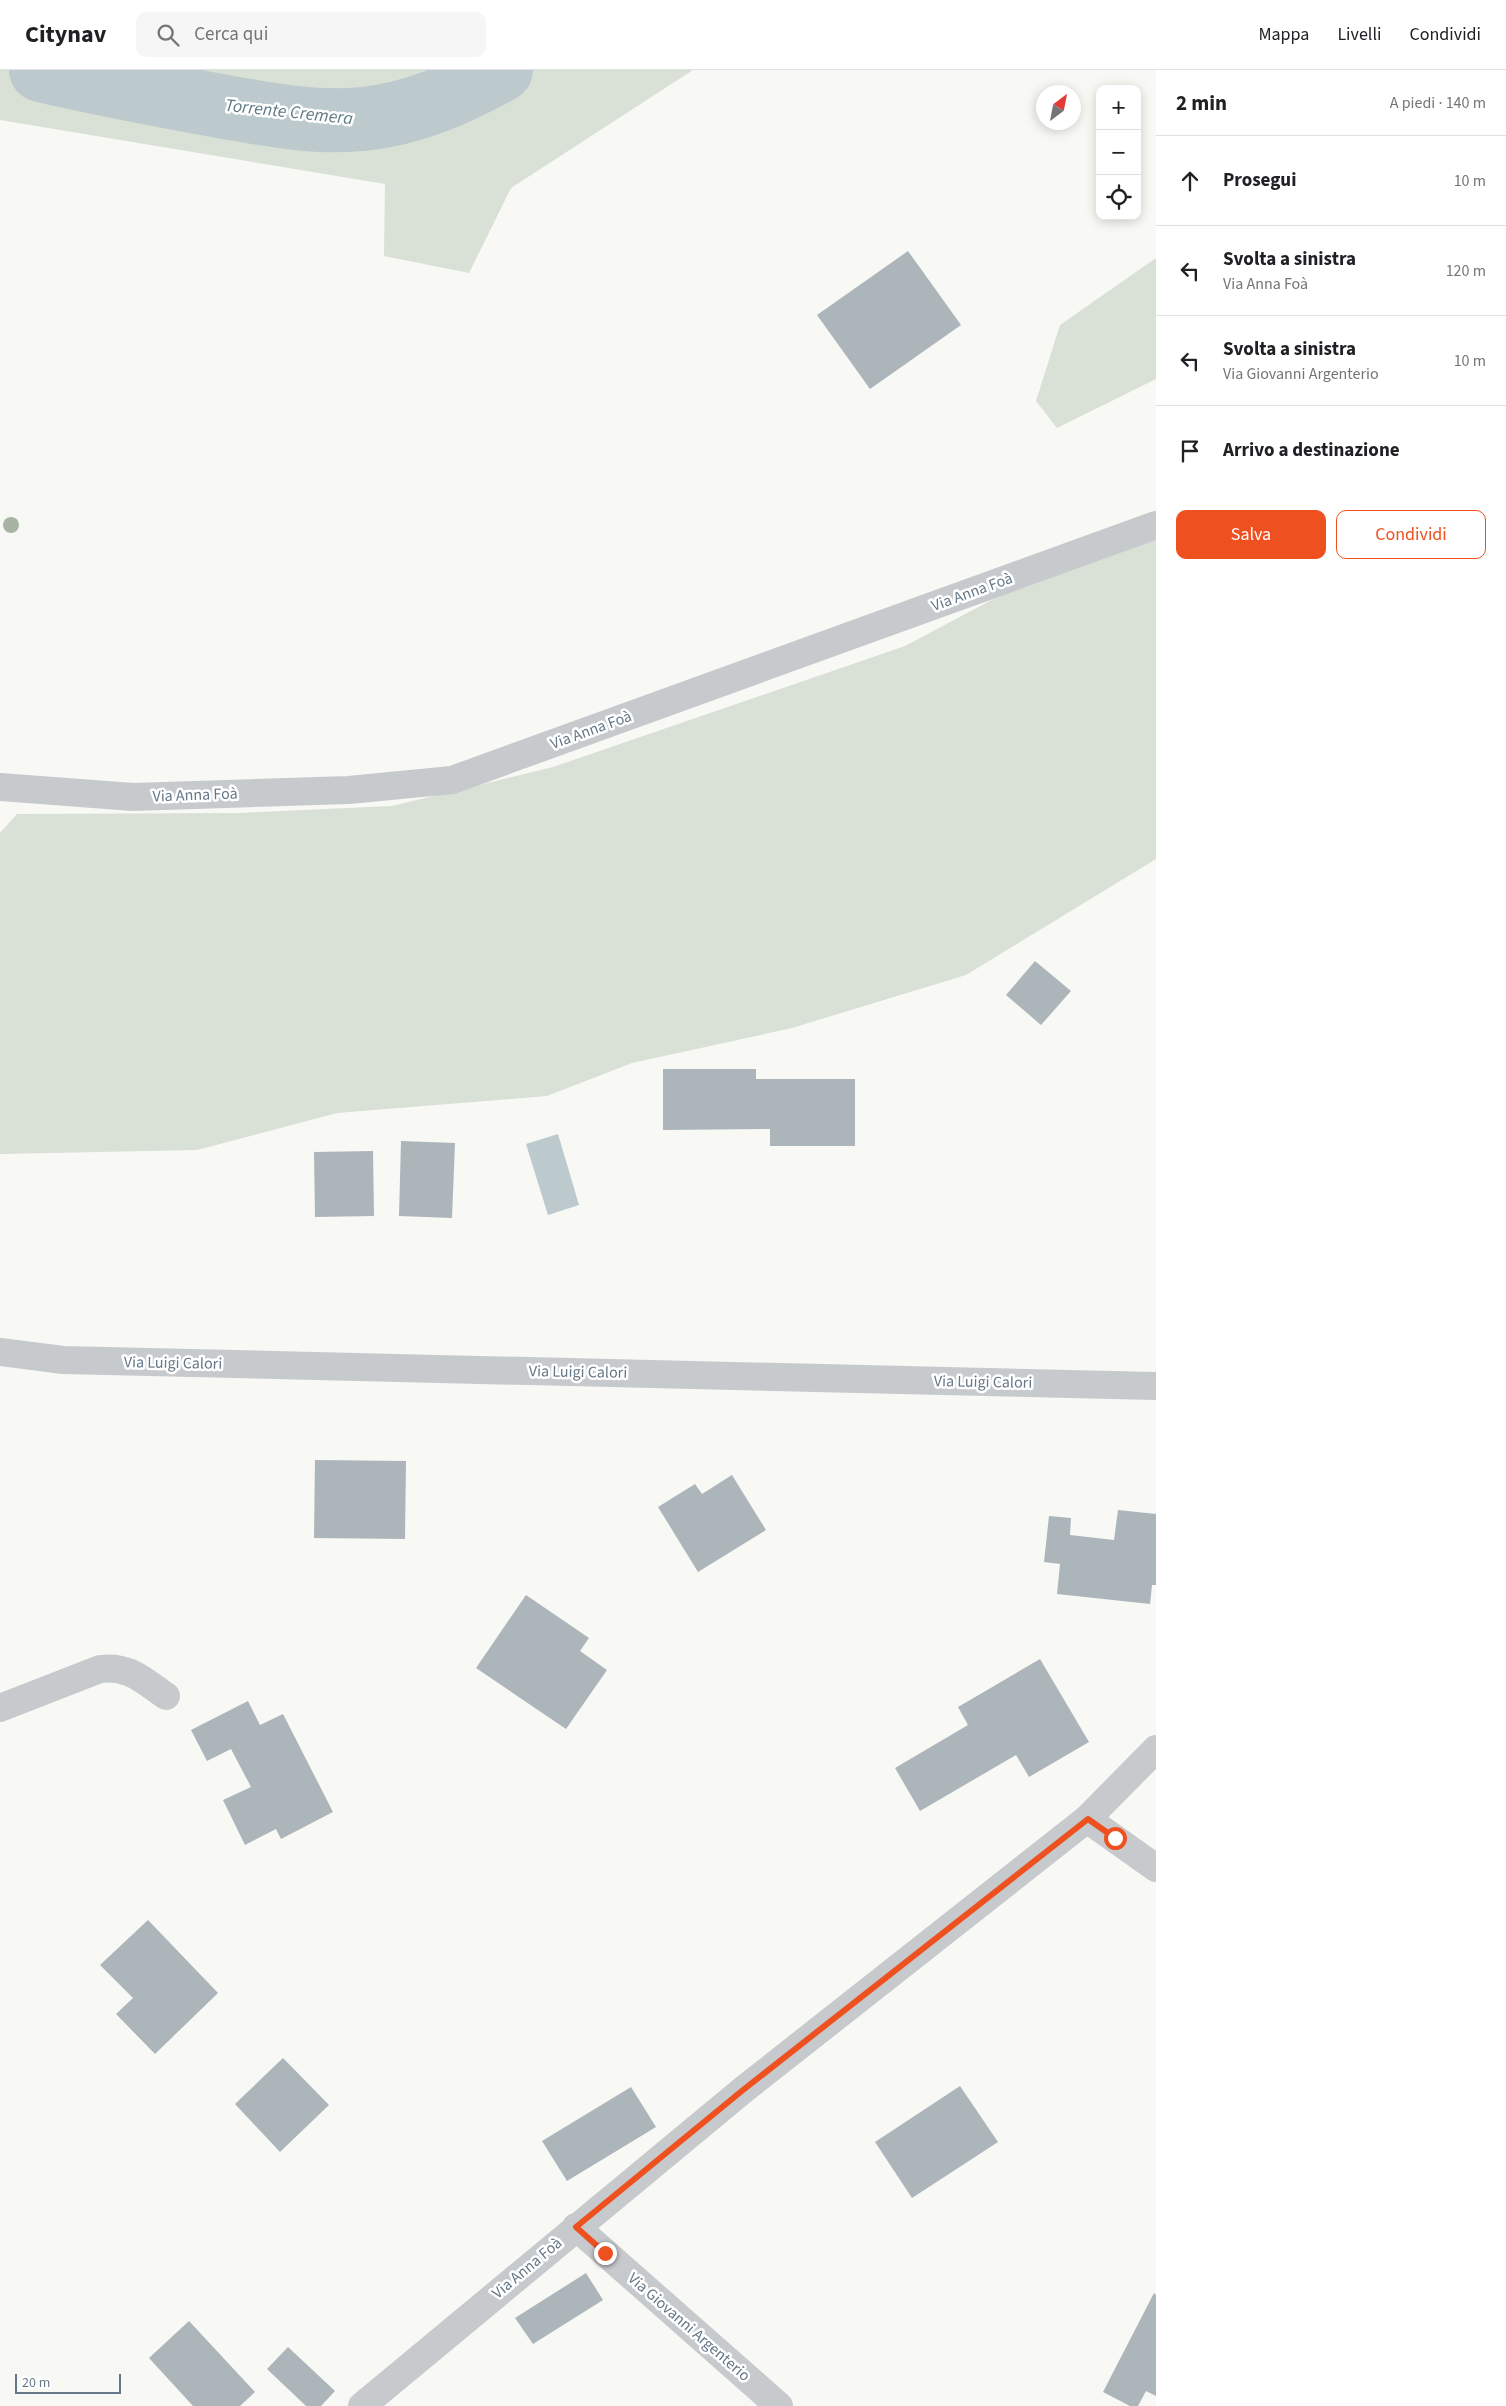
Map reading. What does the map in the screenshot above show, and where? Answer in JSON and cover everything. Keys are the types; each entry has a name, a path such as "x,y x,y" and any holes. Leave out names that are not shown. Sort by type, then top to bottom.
{"street":[{"name":"Via Anna Foà","path":"0,787 133,798 349,790 452,780 1156,525"},
{"name":"Via Luigi Calori","path":"0,1352 62,1360 1156,1386"},
{"path":"0,1708 100,1669 115,1667 127,1670 166,1696"},
{"name":"Via Anna Foà","path":"362,2406 750,2084 1088,1819 1156,1749"},
{"path":"1088,1819 1156,1868"},
{"name":"Via Giovanni Argenterio","path":"576,2227 779,2406"}],"shaded area":[{"path":"0,70 693,70 511,188 469,273 384,256 385,184 0,120"},
{"path":"1156,258 1156,379 1057,428 1036,401 1060,325"},
{"path":"1156,513 1156,859 966,975 792,1028 632,1063 547,1096 337,1113 197,1150 0,1154 0,833 17,814 238,813 392,806 553,767 905,646"},
{"path":"558,1134 579,1205 548,1215 526,1144"}],"building":[{"path":"908,251 961,325 870,389 817,315"},
{"path":"1035,961 1071,991 1041,1025 1006,995"},
{"path":"663,1069 756,1069 756,1079 855,1079 855,1146 770,1146 770,1129 663,1130"},
{"path":"401,1141 455,1143 452,1218 399,1216"},
{"path":"373,1151 374,1216 315,1217 314,1152"},
{"path":"315,1460 406,1461 405,1539 314,1538"},
{"path":"732,1475 766,1530 698,1572 658,1507 695,1484 702,1494"},
{"path":"1118,1510 1156,1514 1156,1585 1152,1585 1150,1604 1057,1594 1060,1564 1044,1562 1049,1516 1071,1518 1070,1535 1114,1540"},
{"path":"526,1595 589,1638 580,1651 607,1670 566,1729 476,1668"},
{"path":"1040,1659 1089,1742 1029,1777 1016,1755 920,1811 895,1768 968,1725 958,1707"},
{"path":"248,1701 260,1725 283,1714 333,1812 281,1839 276,1829 245,1845 223,1800 251,1787 231,1749 207,1761 191,1730"},
{"path":"148,1920 218,1993 155,2054 116,2014 133,1998 100,1965"},
{"path":"283,2058 329,2105 280,2152 235,2104"},
{"path":"960,2086 998,2142 912,2198 875,2142"},
{"path":"631,2087 656,2127 567,2181 542,2141"},
{"path":"586,2273 603,2300 533,2344 515,2318"},
{"path":"1154,2293 1156,2295 1156,2396 1146,2391 1138,2406 1130,2406 1103,2392"},
{"path":"189,2321 255,2392 240,2406 193,2406 149,2358"},
{"path":"288,2347 335,2391 321,2406 306,2406 267,2369"}],"waterway":[{"name":"Torrente Cremera","path":"41,70 130,89 255,112 327,120 363,119 400,113 452,95 501,70"}],"route":[{"path":"605,2253 576,2227 743,2090 1088,1819 1115,1838"}]}
